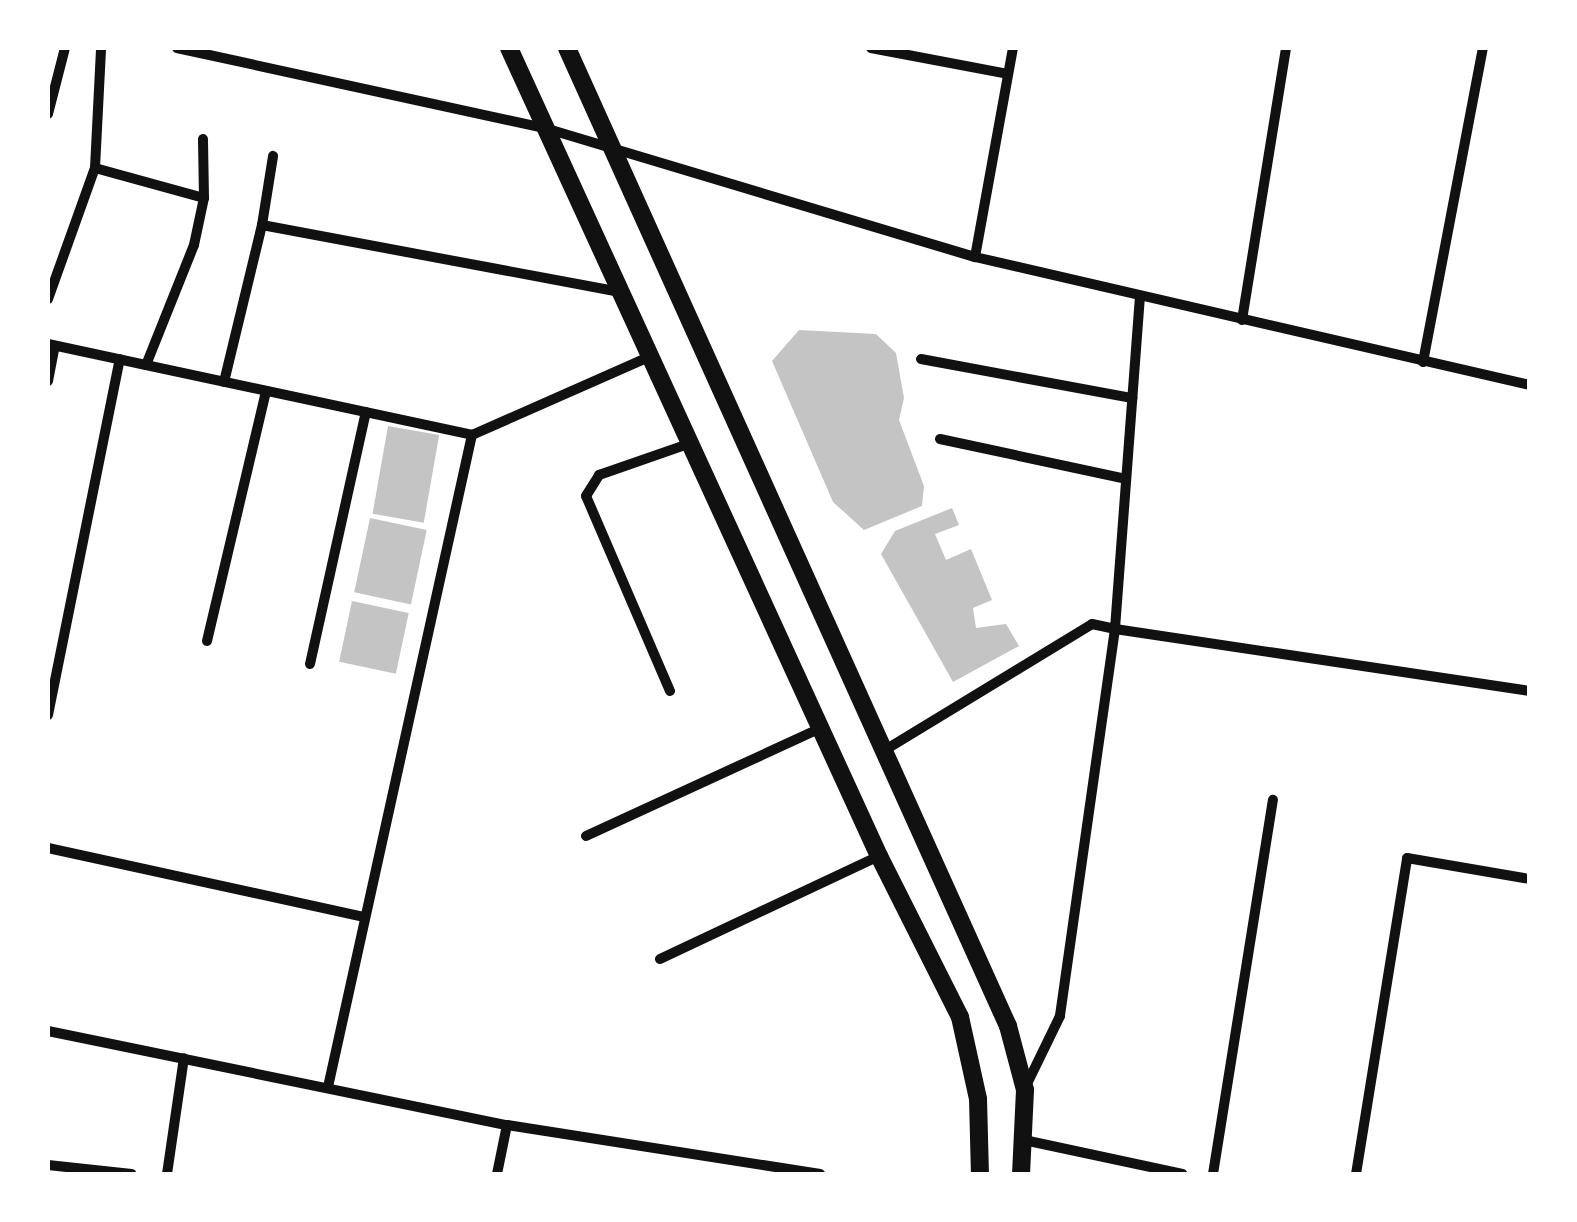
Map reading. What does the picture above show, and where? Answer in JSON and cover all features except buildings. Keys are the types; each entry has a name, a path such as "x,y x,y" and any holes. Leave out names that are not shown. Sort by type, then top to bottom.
{"street":[{"path":"48,114 64,48"},
{"path":"48,299 95,168 101,48"},
{"path":"177,48 201,50 548,129 975,258 1530,385"},
{"path":"509,48 879,856 960,1017 978,1099 980,1174"},
{"path":"567,48 618,150 1008,1026 1024,1090 1021,1174"},
{"path":"871,48 1008,74"},
{"path":"975,258 1013,48"},
{"path":"1242,320 1286,48"},
{"path":"1423,362 1483,48"},
{"path":"146,365 194,245 204,198 203,140"},
{"path":"224,382 262,225 273,156"},
{"path":"95,168 204,198"},
{"path":"262,225 619,292"},
{"path":"1024,1090 1060,1016 1114,628 1140,296"},
{"path":"48,381 51,345 472,435 651,356"},
{"path":"48,715 120,359"},
{"path":"921,359 1132,398"},
{"path":"207,642 266,391"},
{"path":"310,664 366,412"},
{"path":"328,1086 472,435"},
{"path":"940,439 1126,479"},
{"path":"670,691 586,496 599,474 691,443"},
{"path":"885,750 1092,624 1530,691"},
{"path":"586,836 821,728"},
{"path":"1212,1174 1273,800"},
{"path":"48,848 365,917"},
{"path":"660,958 879,856"},
{"path":"1356,1174 1407,858 1530,880"},
{"path":"48,1031 507,1125 820,1174"},
{"path":"167,1174 184,1058"},
{"path":"496,1174 507,1125"},
{"path":"1024,1140 1182,1174"},
{"path":"48,1166 132,1174"}]}
